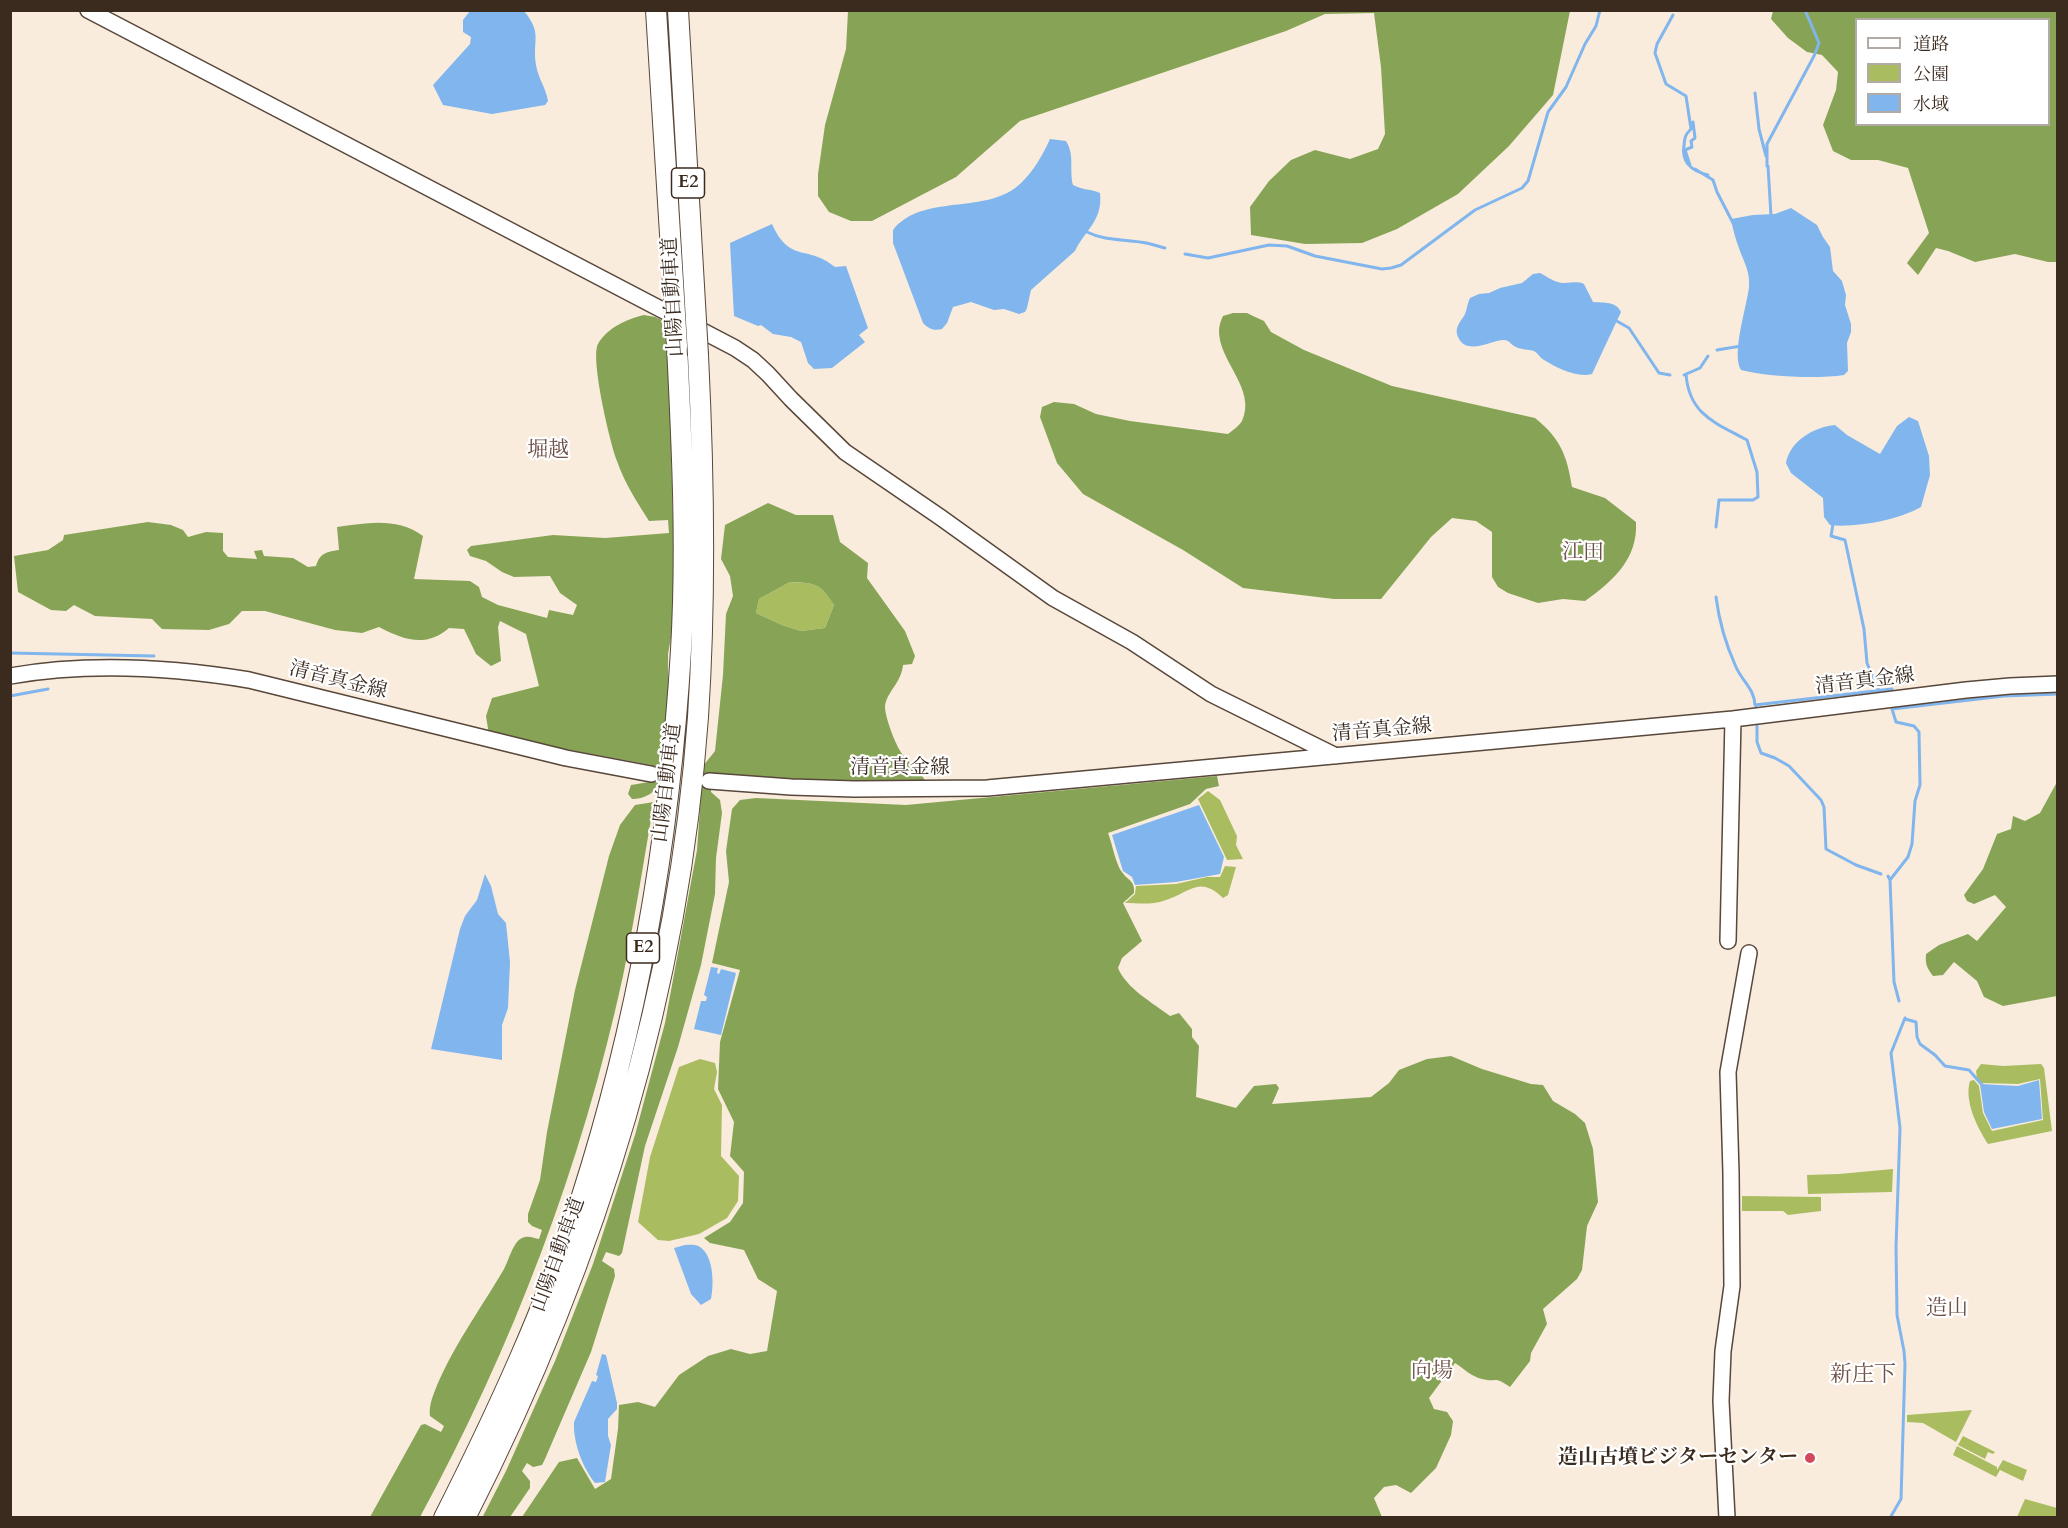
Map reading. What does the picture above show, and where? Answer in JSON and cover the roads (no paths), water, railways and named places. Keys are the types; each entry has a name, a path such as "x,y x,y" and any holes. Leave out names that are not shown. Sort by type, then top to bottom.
{"highway":[{"name":"山陽自動車道","path":"444,1518 499,1405 557,1264 602,1132 619,1067 640,965 669,789 680,657 684,553 677,346 656,10"},
{"name":"山陽自動車道","path":"465,1518 517,1412 575,1272 621,1136 662,971 680,866 698,720 704,554 703,457 678,10"}],"street":[{"path":"88,10 735,348 768,374 845,452 940,516 1037,587 1132,642 1210,694 1336,756"},
{"name":"清音真金線","path":"10,676 54,670 111,667 164,669 249,680 566,758 651,774"},
{"name":"清音真金線","path":"709,781 792,788 964,789 1733,719 1966,690 2058,684"},
{"path":"1728,942 1733,719"},
{"path":"1277,761 1285,758 1291,746 1286,731"},
{"path":"1727,1518 1721,1390 1725,1323 1732,1286 1728,1072 1749,953"}],"water":[{"path":"470,11 524,11 535,32 536,65 548,101 545,105 492,114 443,105 433,85 470,44 471,37 463,32 463,20"},
{"path":"1050,139 1066,141 1069,146 1073,185 1100,193 1099,211 1096,218 1075,251 1031,290 1025,312 1019,314 1004,309 994,310 971,302 953,307 942,329 934,330 927,327 923,323 893,243 893,230 904,220 917,213 978,202 1014,189 1038,162"},
{"path":"1791,208 1817,225 1830,247 1833,271 1842,281 1846,295 1845,305 1851,324 1847,343 1848,371 1844,375 1778,376 1741,370 1738,363 1739,342 1749,282 1747,268 1731,219 1775,214"},
{"path":"772,224 779,236 792,249 816,256 835,267 846,266 868,328 859,335 865,342 832,368 814,369 808,363 801,342 791,337 773,334 761,325 758,326 734,316 730,243"},
{"path":"1540,273 1558,282 1584,284 1593,302 1613,304 1619,308 1621,312 1592,374 1580,375 1567,372 1544,360 1534,351 1518,348 1508,341 1469,346 1458,337 1457,328 1470,298 1522,283 1533,274"},
{"path":"1909,417 1918,421 1929,456 1930,475 1921,507 1901,516 1877,522 1830,525 1824,517 1823,498 1791,473 1786,463 1792,448 1811,432 1835,425 1847,435 1880,454 1897,426"},
{"path":"1199,805 1224,857 1220,874 1176,882 1135,885 1132,877 1123,871 1112,835"},
{"path":"485,874 491,886 498,914 506,923 510,962 508,1008 502,1025 502,1060 431,1049 460,929 465,916 477,900"},
{"path":"711,967 718,968 717,973 719,974 721,969 736,973 721,1035 694,1029 701,1001 706,1001 707,997 704,995"},
{"path":"2039,1080 2042,1119 1992,1129 1984,1112 1980,1084 2018,1086"},
{"path":"685,1245 700,1247 705,1251 710,1264 713,1279 711,1299 701,1305 691,1294 674,1248"},
{"path":"602,1354 606,1355 617,1409 608,1419 608,1436 611,1445 605,1482 595,1483 580,1455 575,1438 574,1422 592,1381 596,1382"}],"waterway":[{"path":"1185,254 1208,258 1269,245 1287,246 1315,256 1382,269 1401,265 1475,210 1522,188 1528,181 1548,112 1566,87 1585,44 1596,26 1600,10"},
{"path":"1767,166 1767,144 1819,43 1805,10"},
{"path":"1673,15 1657,44 1655,53 1666,84 1686,96 1691,129 1686,135 1684,157 1689,165 1708,175"},
{"path":"1755,93 1759,129 1766,156"},
{"path":"1690,165 1685,150 1692,147 1691,141 1695,138 1693,122"},
{"path":"1768,166 1771,216"},
{"path":"1695,169 1713,180 1733,223"},
{"path":"1087,232 1107,238 1143,242 1165,248"},
{"path":"1615,320 1629,328 1659,373 1670,375"},
{"path":"1717,350 1741,346"},
{"path":"1684,375 1700,368 1708,356"},
{"path":"1686,374 1688,388 1698,408 1715,422 1747,440 1757,472 1758,497 1753,500 1719,500 1716,527"},
{"path":"1833,524 1831,536 1845,540 1864,629 1867,663 1879,691"},
{"path":"1716,597 1729,650 1738,672 1750,689 1755,705"},
{"path":"10,653 154,656"},
{"path":"10,696 48,689"},
{"path":"1756,706 1892,689"},
{"path":"1890,880 1908,857 1912,844 1915,801 1920,785 1919,732 1914,726 1896,722 1892,709 2004,696 2058,694"},
{"path":"1757,726 1757,742 1761,753 1789,766 1821,800 1824,807 1826,849 1856,865 1881,874"},
{"path":"1888,876 1894,982 1899,1001"},
{"path":"1890,1518 1901,1499 1905,1364 1897,1315 1896,1247 1900,1128 1891,1053 1905,1018"},
{"path":"1905,1019 1916,1022 1920,1044 1945,1066 1969,1070 1983,1086"}],"place":[{"name":"造山古墳ビジターセンター","path":"1810,1458"}],"district":[{"name":"堀越","path":"548,451"},
{"name":"江田","path":"1583,553"},
{"name":"造山","path":"1947,1309"},
{"name":"向場","path":"1432,1372"},
{"name":"新庄下","path":"1863,1376"}]}
